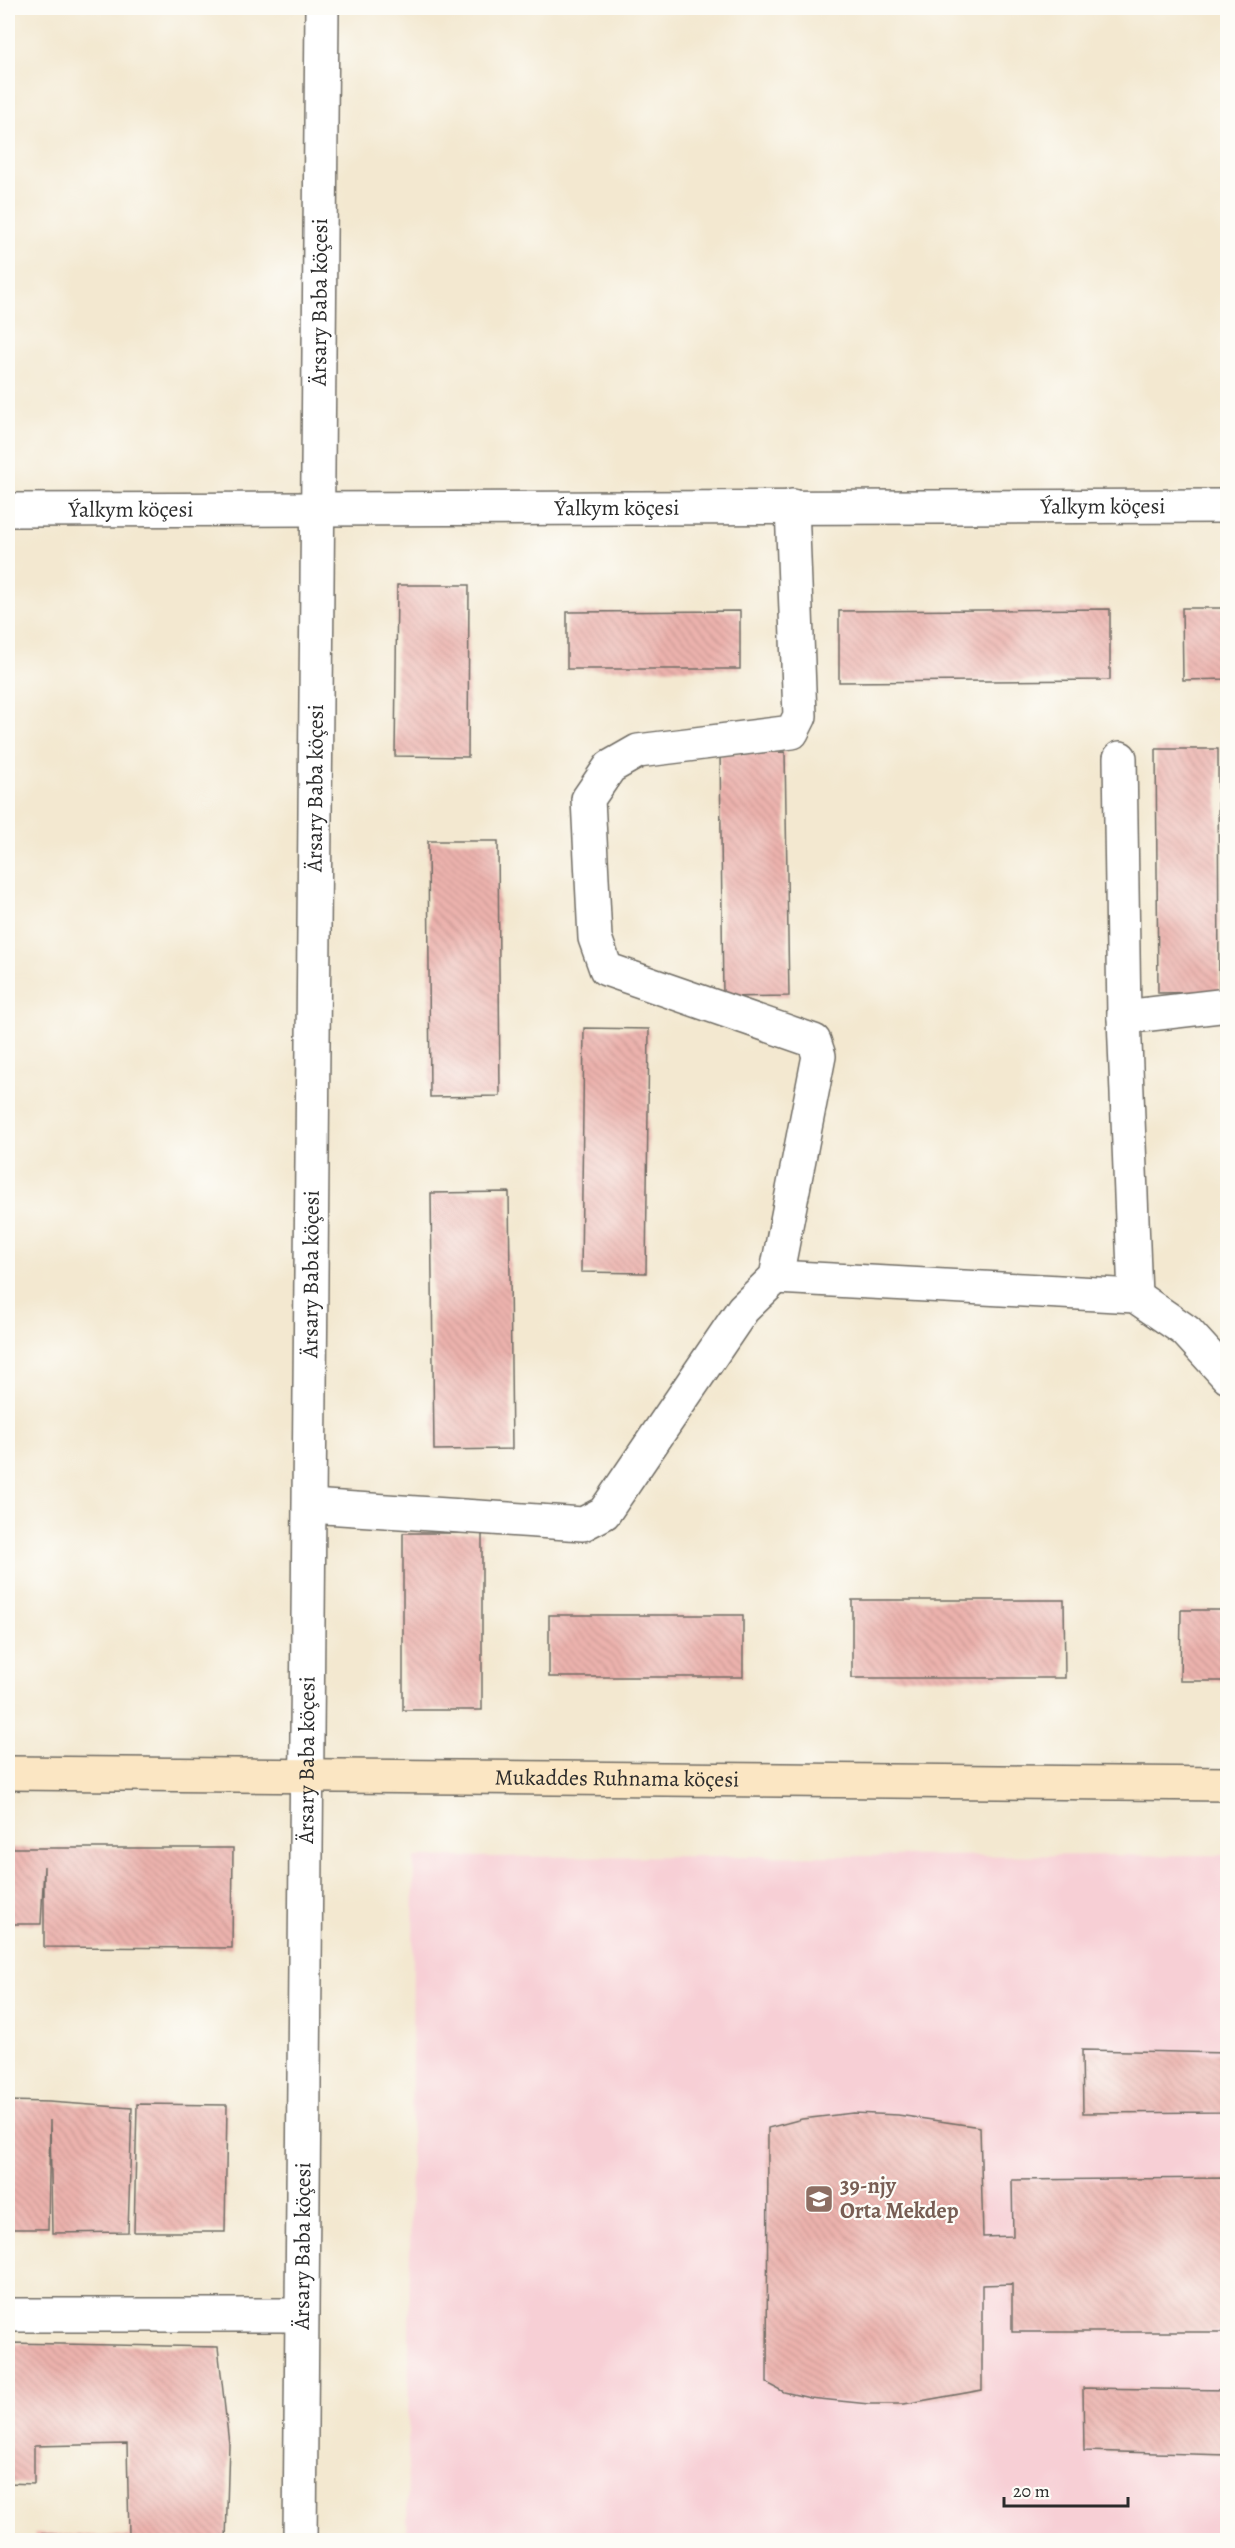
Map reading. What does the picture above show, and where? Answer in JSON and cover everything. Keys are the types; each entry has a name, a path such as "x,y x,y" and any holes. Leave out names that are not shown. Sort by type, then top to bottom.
{"street":[{"name":"Ärsary Baba köçesi","path":"300,2541 322,8"},
{"path":"310,1506 583,1524 604,1513 743,1309 776,1276 819,1056 814,1041 606,969 595,938 588,799 610,767 638,751 792,732 800,716 792,506"},
{"name":"Ýalkym köçesi","path":"8,510 1227,506"},
{"path":"1120,758 1124,1017 1136,1296"},
{"path":"1124,1017 1227,1005"},
{"path":"776,1276 1136,1296 1186,1331 1227,1377"},
{"name":"Mukaddes Ruhnama köçesi","path":"8,1773 1227,1784"},
{"path":"8,2315 302,2315"}],"shaded area":[{"name":"39-njy Orta Mekdep","path":"1227,1855 1227,2540 407,2540 414,1857"}],"building":[{"path":"397,585 469,585 468,757 395,756"},
{"path":"1182,608 1228,608 1228,679 1183,680"},
{"path":"1110,609 1110,680 839,682 839,611"},
{"path":"740,611 740,669 567,669 567,612"},
{"path":"1156,749 1218,749 1219,992 1158,993"},
{"path":"785,752 789,996 723,997 720,753"},
{"path":"428,841 498,841 500,1096 430,1097"},
{"path":"584,1028 649,1029 646,1273 581,1272"},
{"path":"509,1192 512,1449 434,1450 431,1193"},
{"path":"403,1533 482,1533 482,1710 403,1710"},
{"path":"852,1600 1064,1600 1065,1678 852,1678"},
{"path":"1181,1610 1228,1610 1228,1681 1180,1681"},
{"path":"549,1615 743,1615 743,1677 549,1677"},
{"path":"8,1848 233,1848 232,1948 44,1947 44,1866 41,1924 8,1924"},
{"path":"1082,2050 1228,2053 1228,2112 1083,2113"},
{"path":"8,2101 132,2108 128,2232 52,2233 50,2120 48,2229 8,2229"},
{"path":"137,2104 227,2105 225,2232 134,2232"},
{"path":"853,2113 898,2115 980,2127 983,2237 1013,2236 1012,2180 1228,2178 1228,2332 1012,2332 1012,2284 982,2285 982,2390 904,2404 869,2404 810,2398 784,2392 767,2383 768,2128 802,2119"},
{"path":"8,2343 218,2347 229,2444 226,2540 34,2540 34,2534 129,2536 127,2444 34,2446 34,2484 8,2483"},
{"path":"1083,2388 1228,2390 1228,2455 1084,2451"}],"place":[{"name":"39-njy Orta Mekdep","path":"819,2199"}]}
